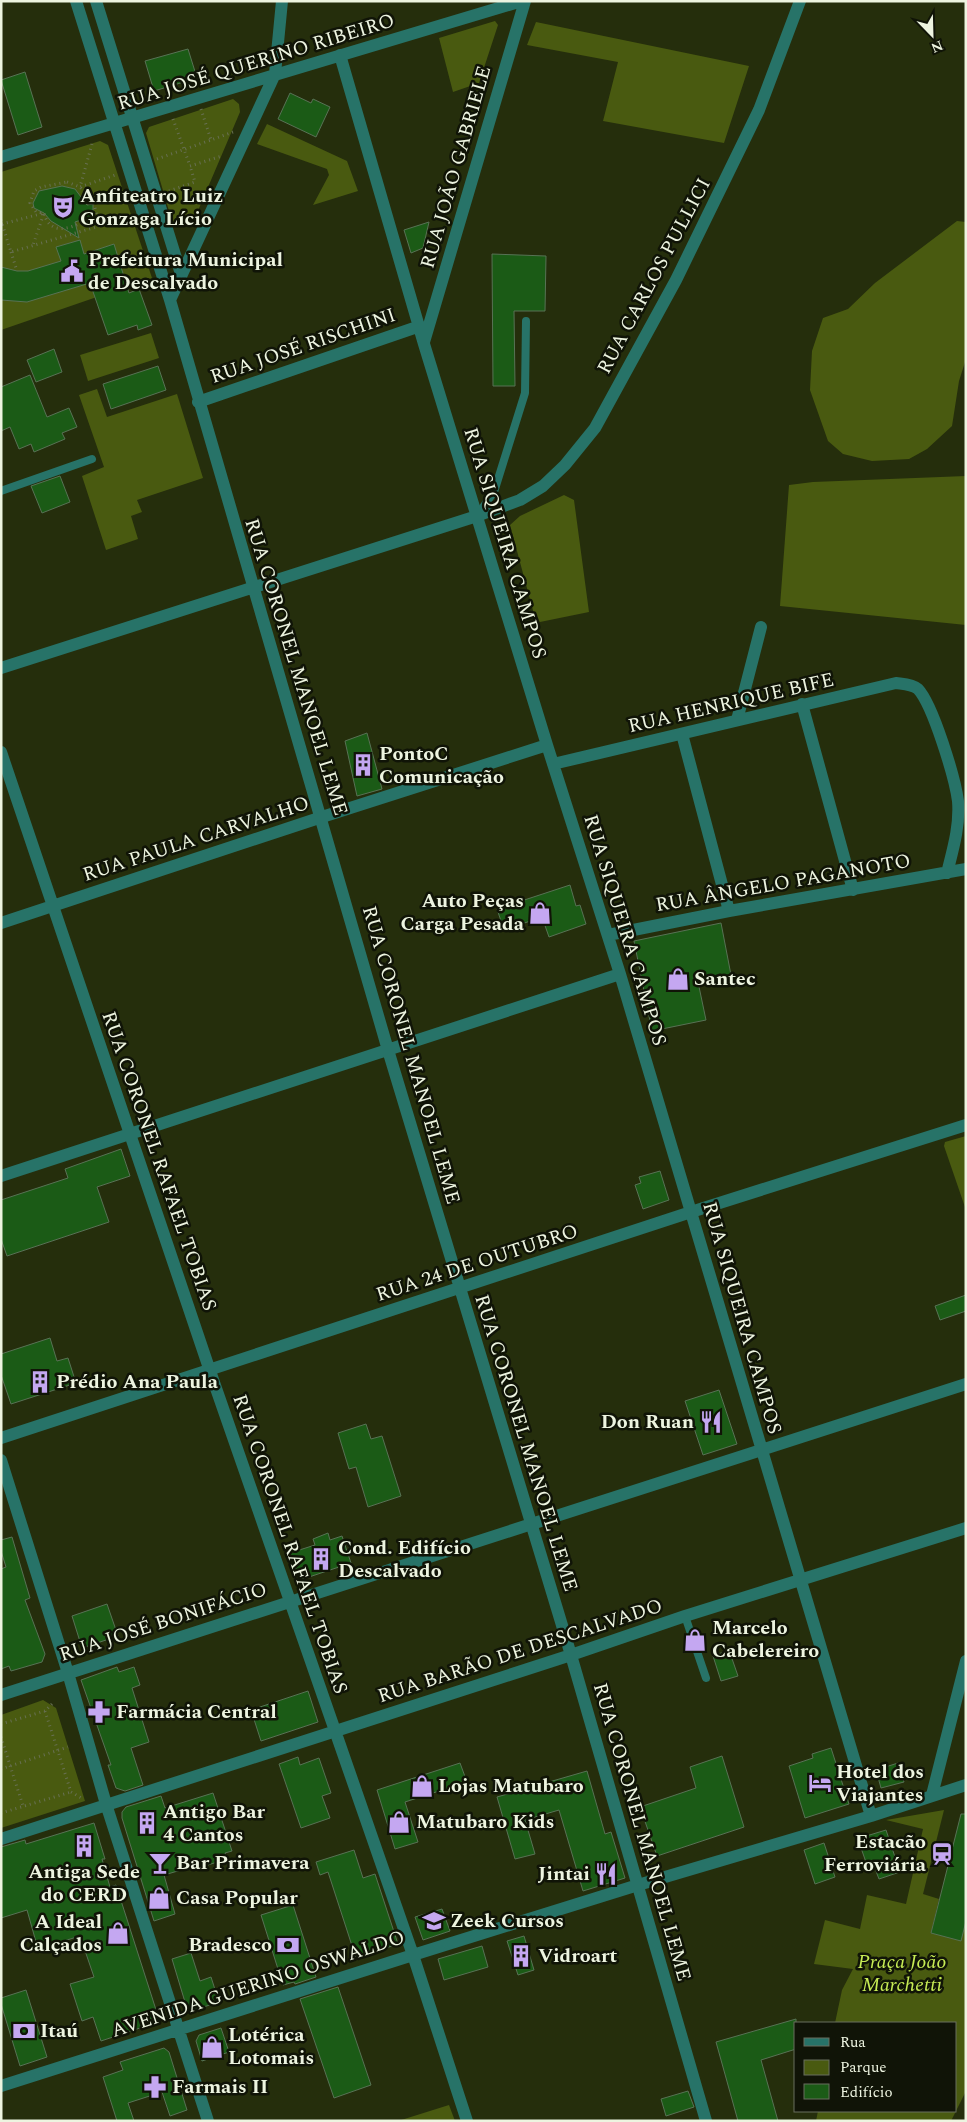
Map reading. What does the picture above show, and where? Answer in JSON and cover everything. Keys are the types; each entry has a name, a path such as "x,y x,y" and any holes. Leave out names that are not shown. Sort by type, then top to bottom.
{"street":[{"name":"RUA CORONEL MANOEL LEME","path":"76,1 114,124 144,212 198,402 322,816 388,1050 571,1655 706,2121"},
{"path":"96,1 181,274"},
{"path":"170,300 275,74 282,1"},
{"name":"RUA JOSÉ QUERINO RIBEIRO","path":"1,157 523,1"},
{"name":"RUA JOÃO GABRIELE","path":"424,344 523,1"},
{"name":"RUA CARLOS PULLICI","path":"1,668 477,516 520,500 543,486 566,465 595,428 676,280 759,110 800,1"},
{"name":"RUA SIQUEIRA CAMPOS","path":"340,56 424,344 546,745 608,934 871,1816"},
{"path":"151,237 168,231"},
{"name":"RUA JOSÉ RISCHINI","path":"198,402 420,326"},
{"path":"737,720 762,627"},
{"name":"RUA HENRIQUE BIFE","path":"553,764 802,704 896,683 908,684 918,690 934,718 948,760 958,801 957,834 947,873"},
{"path":"802,704 853,890"},
{"path":"682,734 729,911"},
{"name":"RUA PAULA CARVALHO","path":"1,923 322,816 546,745"},
{"name":"RUA CORONEL RAFAEL TOBIAS","path":"1,752 210,1371 413,1955 466,2121"},
{"name":"RUA ÂNGELO PAGANOTO","path":"608,934 966,869"},
{"path":"1,1176 620,974"},
{"name":"RUA 24 DE OUTUBRO","path":"1,1438 691,1212 966,1125"},
{"name":"RUA JOSÉ BONIFÁCIO","path":"1,1695 966,1384"},
{"path":"1,1460 68,1673 106,1804 208,2121"},
{"name":"RUA BARÃO DE DESCALVADO","path":"1,1839 571,1655 685,1616 966,1528"},
{"path":"932,1795 966,1661"},
{"name":"AVENIDA GUERINO OSWALDO","path":"1,2086 413,1955 638,1885 871,1816 966,1785"}],"lane":[{"path":"477,516 494,492 525,394 526,321"},
{"path":"1,491 92,459"},
{"path":"685,1616 706,1678"}],"path":[{"path":"201,109 211,140"},
{"path":"164,192 195,182 173,118"},
{"path":"80,187 96,129"},
{"path":"155,160 233,132"},
{"path":"190,166 222,156"},
{"path":"80,187 130,170"},
{"path":"67,182 80,187 94,204 97,216 69,228 61,228 53,227 46,222 44,213 36,212 32,208 30,203 34,191 48,185 67,182"},
{"path":"12,252 144,212"},
{"path":"17,271 2,222 44,213"},
{"path":"33,246 44,213"},
{"path":"1,1724 45,1711 52,1704"},
{"path":"45,1711 71,1792 85,1800"},
{"path":"1,1737 24,1806"},
{"path":"1,1769 68,1748"},
{"path":"1,1813 71,1792"}],"green space":[{"path":"495,21 498,25 479,83 453,92 439,38"},
{"path":"536,22 749,66 724,143 603,121 618,62 527,45"},
{"path":"233,99 239,104 240,112 197,213 190,222 181,227 172,221 146,133 149,127"},
{"path":"267,124 347,161 358,191 313,205 329,175 327,169 257,144"},
{"path":"100,141 108,145 152,278 1,330 1,172"},
{"path":"957,221 966,222 966,359 959,381 952,426 927,449 909,459 872,461 843,454 828,441 810,390 812,351 823,318 848,309 875,283"},
{"path":"151,333 159,358 88,381 80,355"},
{"path":"97,389 107,417 177,394 203,478 137,500 142,512 131,516 138,539 106,550 82,476 104,467 79,395"},
{"path":"966,476 966,625 780,606 789,485 813,482"},
{"path":"564,495 574,500 589,612 540,622 535,618 510,525 520,516"},
{"path":"966,1136 966,1210 944,1146 945,1142"},
{"path":"43,1700 56,1708 85,1801 1,1828 1,1715"},
{"name":"Praça João Marchetti","path":"944,1810 923,1894 939,1899 931,1933 961,1940 966,1921 966,2091 957,2109 957,2022 835,2022 842,1990 853,1969 814,1964 825,1920 860,1929 867,1895 906,1904 923,1829 886,1820"},
{"path":"449,2105 455,2121 398,2121"},
{"path":"818,2112 956,2112 951,2121 816,2121"}],"building":[{"path":"188,49 197,78 154,91 145,61"},
{"path":"25,72 42,127 18,135 1,80"},
{"path":"290,93 311,103 313,99 330,107 316,137 278,119"},
{"name":"Anfiteatro Luiz Gonzaga Lício","path":"62,186 75,189 87,205 93,204 93,216 75,222 79,238 34,208 33,203 39,191"},
{"path":"429,222 423,248 411,253 404,230"},
{"name":"Prefeitura Municipal de Descalvado","path":"80,240 84,254 114,244 129,293 139,289 152,325 138,330 137,325 108,335 90,283 27,302 1,300 1,267 17,271 28,271 61,261 56,247"},
{"path":"492,254 546,256 545,311 514,311 515,386 493,386"},
{"path":"54,349 62,372 36,382 27,360"},
{"path":"158,366 166,390 111,409 103,384"},
{"path":"30,375 47,417 69,408 77,427 62,433 65,439 34,452 31,444 19,449 10,427 1,431 1,387"},
{"path":"60,476 70,502 42,513 31,486"},
{"name":"PontoC Comunicação","path":"367,733 382,789 357,796 345,741"},
{"name":"Auto Peças Carga Pesada","path":"570,885 576,906 580,905 586,924 549,937 542,917 504,930 497,909"},
{"name":"Santec","path":"721,923 731,975 698,982 706,1020 652,1031 634,941"},
{"path":"121,1149 130,1176 97,1187 109,1222 7,1256 1,1239 1,1200 68,1178 65,1169"},
{"path":"660,1171 669,1200 643,1209 635,1185 641,1183 639,1177"},
{"path":"966,1295 966,1311 940,1320 935,1306"},
{"path":"50,1338 57,1361 68,1358 76,1383 11,1404 1,1375 1,1354"},
{"name":"Don Ruan","path":"719,1390 737,1444 703,1455 685,1401"},
{"path":"366,1424 371,1439 382,1436 401,1496 368,1507 356,1467 349,1469 338,1433"},
{"name":"Cond. Edifício Descalvado","path":"328,1533 330,1540 342,1536 351,1563 300,1580 290,1553 315,1545 313,1539"},
{"path":"12,1537 30,1598 25,1600 45,1654 42,1662 11,1671 9,1666 1,1669 1,1569 6,1567 1,1551 1,1540"},
{"path":"107,1604 118,1636 82,1648 72,1616"},
{"path":"729,1650 738,1676 721,1681 713,1656"},
{"path":"117,1667 119,1672 134,1667 140,1685 132,1688 149,1742 131,1748 143,1785 125,1791 116,1788 108,1765 111,1765 81,1680"},
{"path":"308,1691 318,1722 261,1741 251,1710"},
{"name":"Hotel dos Viajantes","path":"831,1748 849,1804 805,1818 789,1766 813,1758 812,1754"},
{"path":"722,1756 744,1827 657,1856 640,1807 696,1788 690,1767"},
{"path":"298,1757 300,1765 319,1758 331,1793 322,1796 330,1818 301,1828 279,1764"},
{"name":"Lojas Matubaro","path":"460,1763 467,1782 405,1802 418,1842 395,1849 377,1790"},
{"path":"898,1763 904,1782 881,1788 876,1770"},
{"path":"587,1771 605,1834 611,1832 625,1878 583,1891 559,1810 525,1820 535,1854 515,1859 497,1797"},
{"path":"213,1793 232,1851 225,1853 227,1859 195,1869 195,1866 164,1875 175,1914 154,1921 122,1818 122,1812 126,1807 161,1796 165,1808"},
{"path":"961,1814 966,1814 966,1921 961,1941 931,1933"},
{"path":"94,1823 105,1859 102,1859 110,1887 116,1885 158,2016 155,2023 101,2041 93,2017 82,2021 70,1984 94,1977 80,1936 38,1949 27,1910 1,1918 1,1847 25,1840 26,1844"},
{"path":"886,1830 900,1872 879,1879 874,1866 868,1868 860,1845 865,1843 863,1837"},
{"path":"824,1843 835,1877 815,1884 804,1850"},
{"path":"354,1850 363,1878 375,1874 398,1944 356,1958 328,1872 320,1875 316,1862"},
{"name":"Bradesco","path":"293,1905 316,1977 295,1984 294,1982 283,1985 261,1915"},
{"path":"442,1909 450,1931 423,1940 415,1917"},
{"name":"Vidroart","path":"524,1936 534,1970 518,1975 507,1941"},
{"path":"482,1946 488,1967 444,1980 438,1959"},
{"path":"191,1953 200,1981 211,1977 219,2002 188,2012 172,1959"},
{"path":"338,1987 371,2085 334,2098 300,1999"},
{"name":"Itaú","path":"26,1990 47,2057 20,2066 1,2004 1,1998"},
{"path":"796,2019 796,2022 794,2022 794,2050 761,2060 778,2121 738,2121 716,2042"},
{"name":"Lotérica Lotomais","path":"221,2028 229,2052 202,2061 196,2041 199,2035"},
{"path":"164,2048 169,2052 187,2110 170,2116 162,2092 128,2103 134,2121 117,2121 103,2077 123,2070 120,2062"},
{"path":"688,2091 694,2107 666,2116 661,2099"}],"place":[{"name":"Anfiteatro Luiz Gonzaga Lício","path":"63,207"},
{"name":"Prefeitura Municipal de Descalvado","path":"72,271"},
{"name":"PontoC Comunicação","path":"363,765"},
{"name":"Auto Peças Carga Pesada","path":"540,913"},
{"name":"Santec","path":"678,979"},
{"name":"Prédio Ana Paula","path":"40,1382"},
{"name":"Don Ruan","path":"711,1422"},
{"name":"Cond. Edifício Descalvado","path":"321,1559"},
{"name":"Marcelo Cabelereiro","path":"695,1640"},
{"name":"Farmácia Central","path":"99,1712"},
{"name":"Hotel dos Viajantes","path":"820,1783"},
{"name":"Lojas Matubaro","path":"422,1786"},
{"name":"Matubaro Kids","path":"399,1822"},
{"name":"Antigo Bar 4 Cantos","path":"147,1823"},
{"name":"Antiga Sede do CERD","path":"84,1846"},
{"name":"Estacão Ferroviária","path":"942,1854"},
{"name":"Bar Primavera","path":"160,1863"},
{"name":"Jintai","path":"606,1874"},
{"name":"Casa Popular","path":"159,1898"},
{"name":"Zeek Cursos","path":"434,1921"},
{"name":"A Ideal Calçados","path":"118,1933"},
{"name":"Bradesco","path":"288,1945"},
{"name":"Vidroart","path":"521,1956"},
{"name":"Itaú","path":"24,2031"},
{"name":"Lotérica Lotomais","path":"212,2047"},
{"name":"Farmais II","path":"155,2087"}]}
